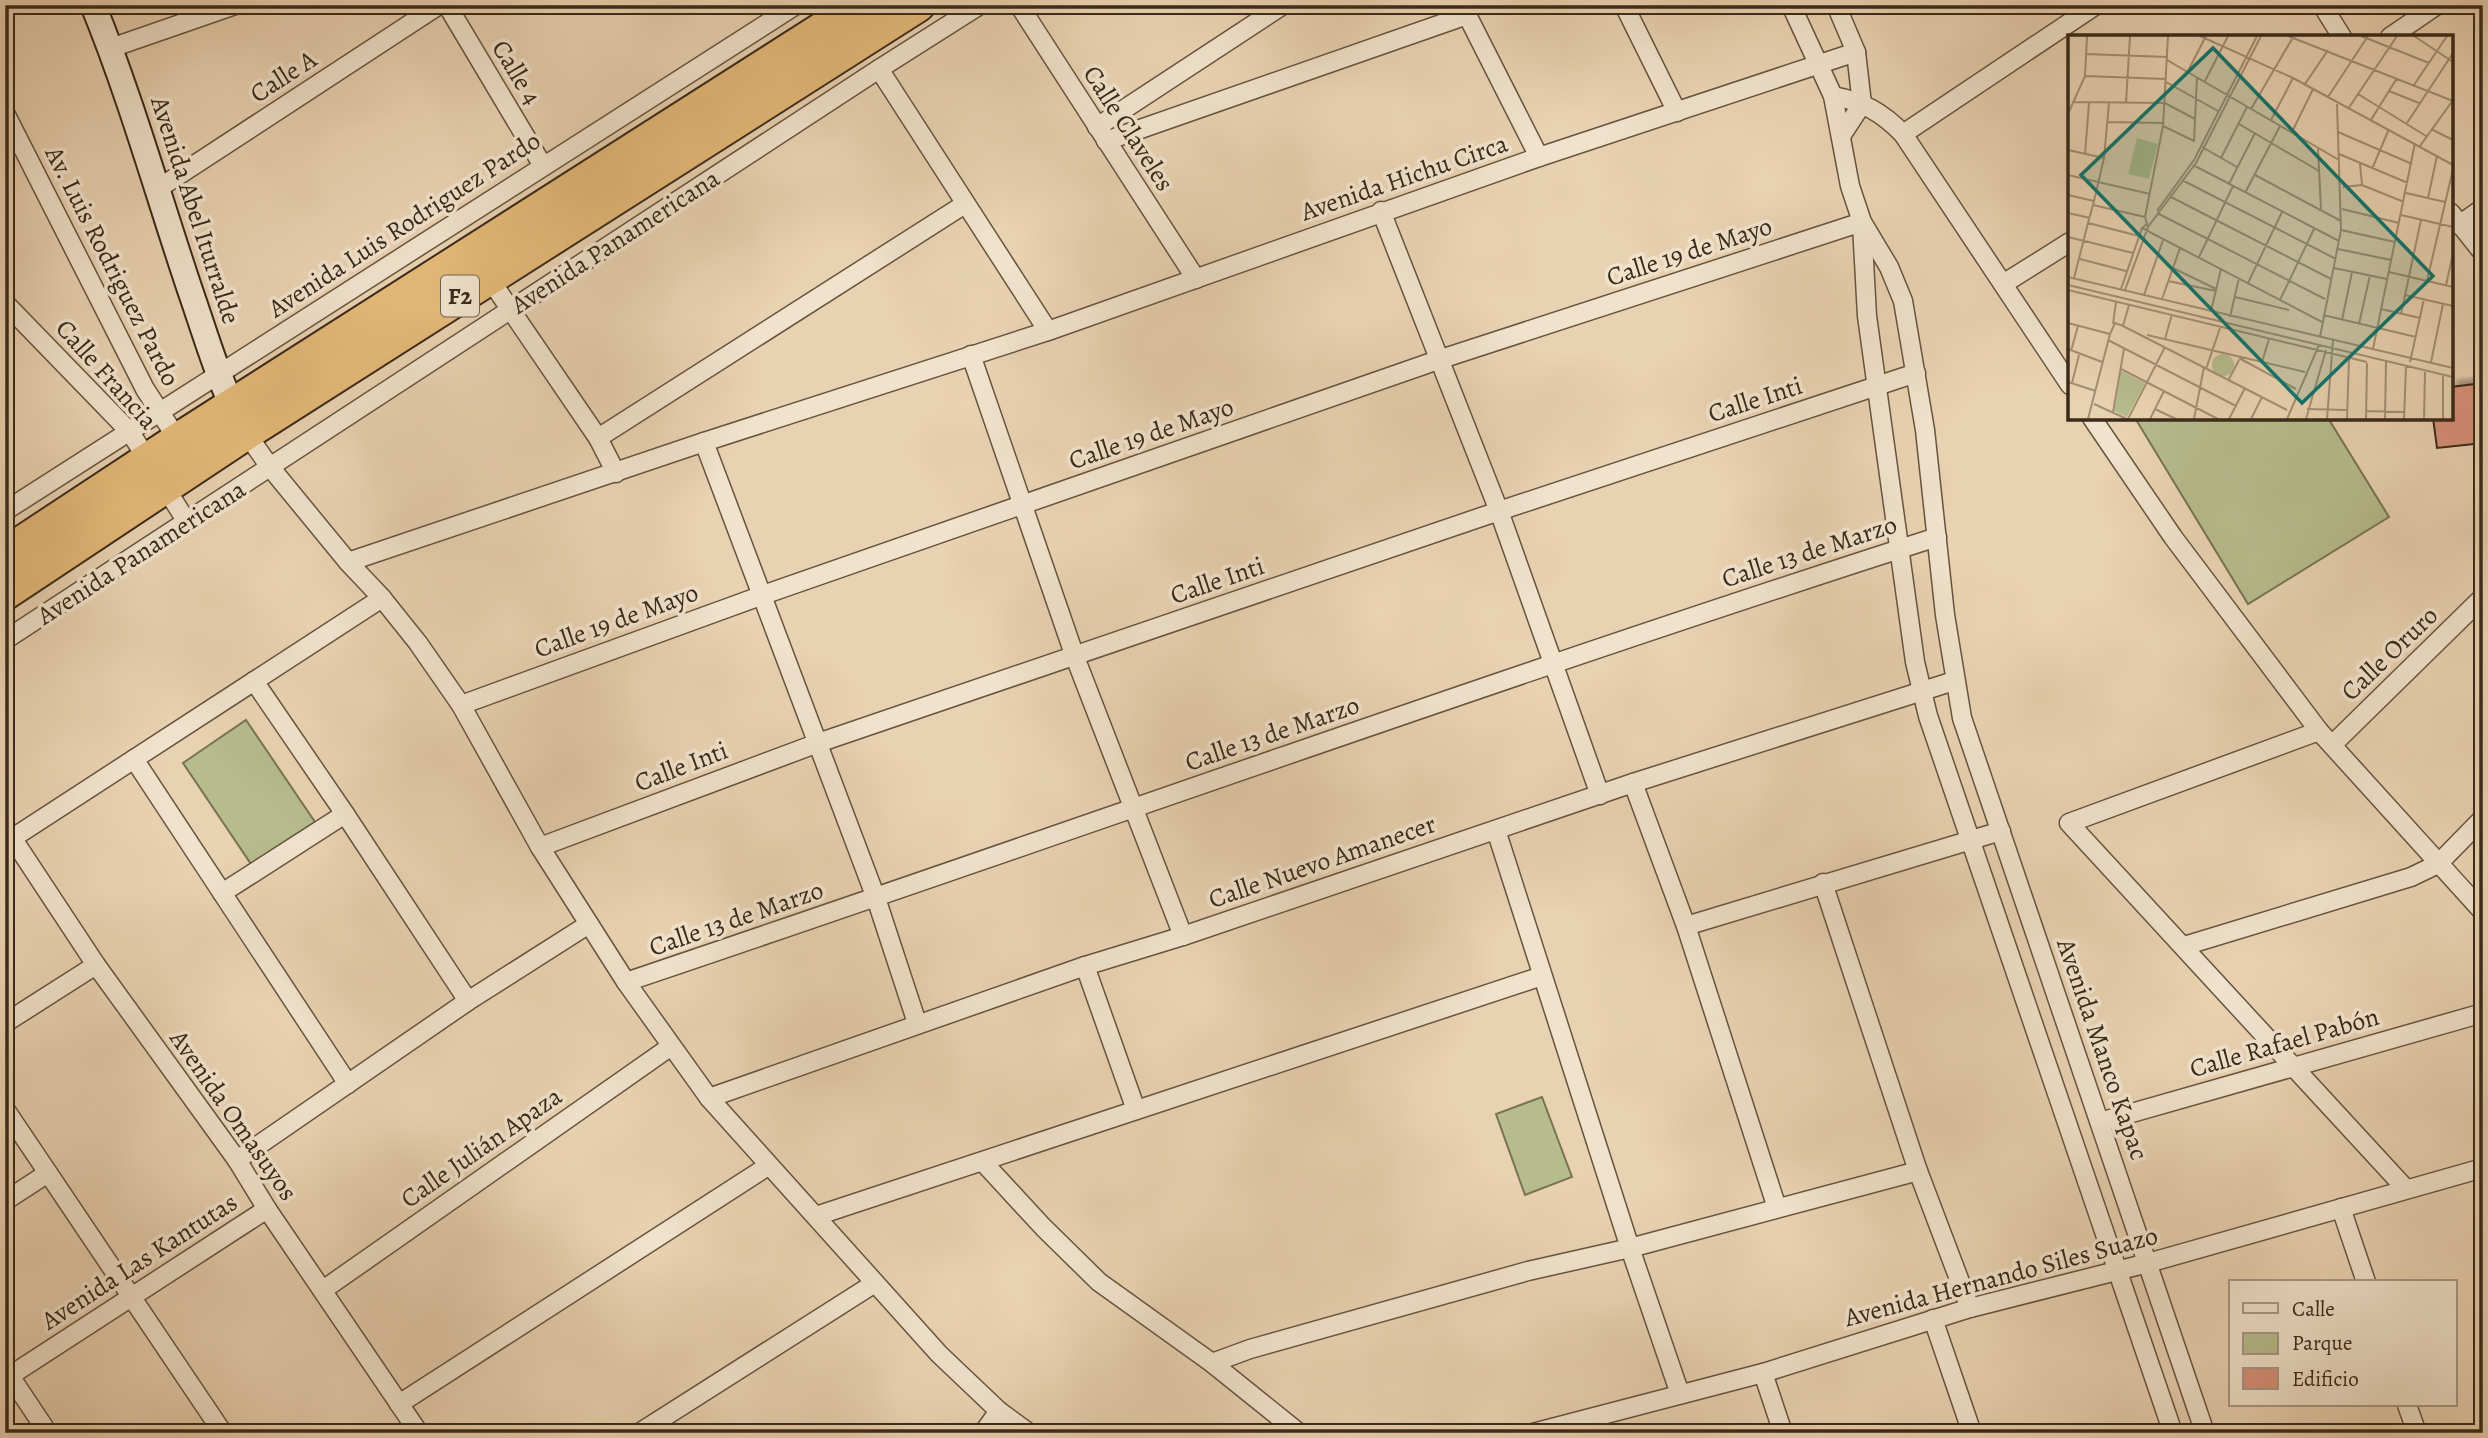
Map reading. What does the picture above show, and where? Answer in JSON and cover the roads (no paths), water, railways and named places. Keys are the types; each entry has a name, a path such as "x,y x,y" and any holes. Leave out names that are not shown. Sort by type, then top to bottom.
{"highway":[{"name":"Avenida Panamericana","path":"5,593 157,474 860,5"},
{"name":"Avenida Panamericana","path":"5,554 157,474 178,440 239,420 489,278 918,5"}],"street":[{"name":"Avenida Abel Iturralde","path":"93,5 130,101 156,190 219,373 239,420"},
{"path":"111,48 235,5"},
{"name":"Calle A","path":"156,190 439,5"},
{"name":"Calle 4","path":"447,5 543,166"},
{"name":"Avenida Luis Rodriguez Pardo","path":"5,511 796,5"},
{"name":"Avenida Panamericana","path":"5,640 980,5"},
{"name":"Calle Claveles","path":"1018,5 1196,279"},
{"path":"1101,134 1283,5"},
{"path":"1623,5 1677,112"},
{"path":"1791,5 1833,96 1850,186 1862,222 1867,316 1915,662 1937,745 2173,1433"},
{"path":"1836,5 1856,52 1862,104 1841,136"},
{"path":"1903,134 2096,5"},
{"path":"2322,5 2342,35"},
{"path":"2393,35 2437,5"},
{"path":"1101,134 1464,10 1539,157"},
{"name":"Avenida Hichu Circa","path":"348,562 704,442 1048,331 1539,157 1856,52"},
{"path":"879,69 1048,331"},
{"path":"1833,96 1862,104 1886,117 1903,134 2068,382"},
{"name":"Av. Luis Rodriguez Pardo","path":"5,113 145,389 178,440"},
{"path":"598,438 965,204"},
{"path":"2483,208 2455,219 2483,253"},
{"path":"1381,212 1499,511 1600,794"},
{"name":"Calle 19 de Mayo","path":"461,705 763,595 1438,360 1862,222"},
{"name":"Avenida Manco Kapac","path":"1862,222 1889,267 1903,301 1925,430 1954,681 1962,718 2205,1433"},
{"path":"2003,284 2068,243"},
{"path":"489,278 598,438 616,473"},
{"name":"Calle Francia","path":"5,303 130,432 187,522"},
{"path":"971,355 1075,657 1182,936"},
{"name":"Calle Inti","path":"540,847 818,743 1499,511 1916,373"},
{"path":"239,420 271,467 418,643 461,705 540,847 626,982 709,1098 939,1354 999,1411 1029,1433"},
{"path":"2093,420 2173,537 2319,731 2483,912"},
{"path":"704,442 876,898 917,1023"},
{"name":"Calle 13 de Marzo","path":"626,982 876,898 1553,662 1937,537"},
{"name":"Calle Oruro","path":"2332,746 2483,597"},
{"path":"8,836 134,759 382,598"},
{"path":"254,681 468,1001"},
{"name":"Calle Nuevo Amanecer","path":"709,1098 1084,966 1182,936 1633,783 1954,681"},
{"path":"2319,731 2069,823 2406,1189"},
{"path":"134,759 348,1084"},
{"path":"1633,783 1686,926 1777,1208"},
{"path":"222,893 345,814"},
{"path":"2185,946 2411,877 2438,864 2483,818"},
{"path":"1496,830 1630,1248 1680,1394"},
{"path":"1686,926 2001,831"},
{"name":"Avenida Omasuyos","path":"8,836 96,965 237,1160 267,1209 419,1433"},
{"path":"1823,883 1918,1171 1970,1308"},
{"path":"237,1160 468,1001 589,924"},
{"path":"5,1023 96,965"},
{"path":"1084,966 1136,1110"},
{"path":"816,1216 1542,976"},
{"name":"Calle Rafael Pabón","path":"2100,1122 2483,1013"},
{"name":"Calle Julián Apaza","path":"323,1290 670,1046"},
{"path":"5,1109 223,1433"},
{"path":"983,1162 1099,1282 1212,1363 1299,1433"},
{"path":"399,1404 768,1166"},
{"name":"Avenida Hernando Siles Suazo","path":"1533,1433 1585,1426 1680,1394 1762,1373 1970,1308 2148,1263 2483,1168"},
{"path":"1212,1363 1250,1349 1528,1271 1630,1248 1918,1171"},
{"path":"5,1201 48,1173"},
{"path":"2341,1208 2365,1280"},
{"name":"Avenida Las Kantutas","path":"8,1377 267,1209"},
{"path":"639,1433 875,1283"},
{"path":"1933,1319 1972,1433"},
{"path":"1762,1373 1783,1433"},
{"path":"8,1377 48,1433"},
{"path":"2407,1406 2417,1433"},
{"path":"983,1433 999,1411"}]}
